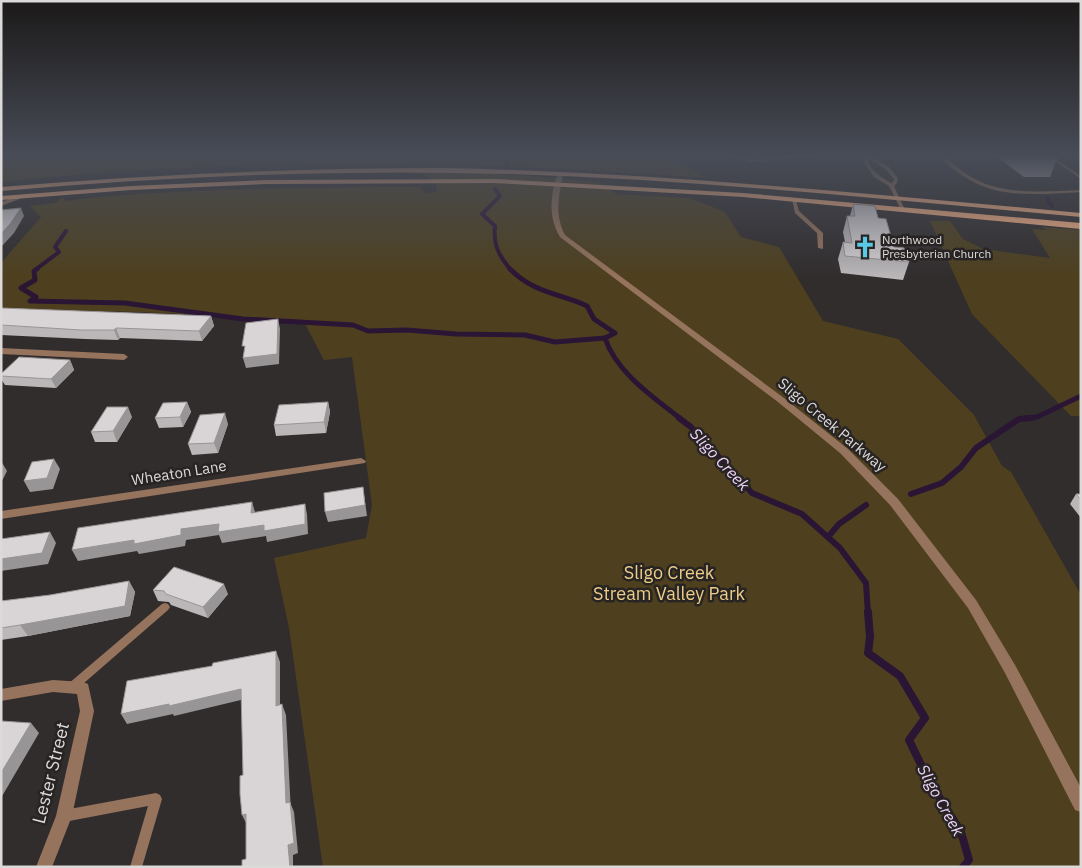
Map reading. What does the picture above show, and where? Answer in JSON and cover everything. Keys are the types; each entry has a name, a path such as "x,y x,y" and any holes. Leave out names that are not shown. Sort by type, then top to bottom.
{"main road":[{"path":"1,198 27,197"},
{"path":"755,197 1081,226"},
{"path":"867,197 1081,215"}],"street":[{"path":"1,204 20,197"},
{"name":"Sligo Creek Parkway","path":"557,197 554,223 562,236 780,400 850,457 894,502 972,604 1010,669 1081,804"},
{"path":"1,351 124,357"},
{"name":"Wheaton Lane","path":"1,515 361,461"},
{"path":"1,695 53,686 78,688"},
{"name":"Lester Street","path":"44,867 64,816 87,710 78,688"}],"lane":[{"path":"896,199 903,210"},
{"path":"794,200 797,212 820,232 822,248"},
{"path":"78,688 165,607"},
{"path":"64,816 156,799 136,867"}],"green space":[{"name":"Sligo Creek Stream Valley Park","path":"63,197 65,201 102,197 689,198 725,212 741,237 779,247 823,321 898,339 974,415 1002,466 1011,472 1081,595 1081,867 323,867 289,628 274,558 366,538 372,505 352,357 324,360 303,320 139,312 1,309 1,263 41,217 30,206 55,203"},
{"path":"930,221 950,221 963,239 983,249 1050,258 1032,229 1047,230 1042,227 1081,230 1081,416 1071,416 972,314"}],"building":[{"path":"853,204 875,206 878,218 886,219 894,247 904,248 909,262 845,256 843,242 852,243 847,216 855,216"},
{"path":"21,208 10,224 1,234 1,210"},
{"path":"1,308 211,316 199,331 116,328 114,330 81,330 1,325"},
{"path":"278,319 277,354 243,358 245,346 242,346 246,323"},
{"path":"19,357 70,360 51,379 1,376"},
{"path":"187,402 180,417 155,418 163,403"},
{"path":"328,402 324,422 274,425 279,405"},
{"path":"107,407 128,407 113,431 91,432"},
{"path":"225,413 214,443 188,444 200,415"},
{"path":"54,459 47,478 24,481 32,462"},
{"path":"363,487 365,505 325,512 324,493"},
{"path":"252,502 251,513 305,504 305,524 264,531 264,525 218,532 219,524 181,529 181,535 134,544 134,540 72,550 78,528"},
{"path":"50,532 42,553 1,559 1,539"},
{"path":"174,567 224,584 203,607 166,594 164,591 153,590"},
{"path":"129,581 125,606 1,628 1,601 50,595"},
{"path":"276,651 276,706 282,704 286,803 290,802 294,843 288,845 290,867 242,867 242,860 246,859 246,814 242,815 240,794 240,776 243,775 241,689 169,706 169,704 121,714 127,681 212,666 213,663"},
{"path":"1,721 31,723 1,773"}],"waterway":[{"name":"Sligo Creek","path":"499,197 482,214 495,226 495,239 498,250 511,270"},
{"path":"1047,198 1052,206"},
{"path":"35,270 59,252 55,247 66,231"},
{"path":"37,269 34,271 35,280 21,288 36,297 30,301 125,303 243,319 353,325 368,331 407,330 456,334 525,335 555,342 605,338"},
{"name":"Sligo Creek","path":"511,270 529,284 587,306 594,319 615,333 605,338"},
{"name":"Sligo Creek","path":"605,338 610,350 626,373 681,419"},
{"path":"1022,419 1037,417 1081,396"},
{"name":"Sligo Creek","path":"679,418 691,427 752,493 802,514 840,548 866,583 868,614"},
{"path":"1022,419 1032,418"},
{"path":"911,494 942,483 961,467 976,448 1022,419"},
{"path":"828,537 839,524 866,505"},
{"name":"Sligo Creek","path":"868,612 870,637 868,653 900,676 925,718 909,740 929,781 961,832 969,860 963,867"}],"place":[{"name":"Northwood Presbyterian Church","path":"865,247"}]}
